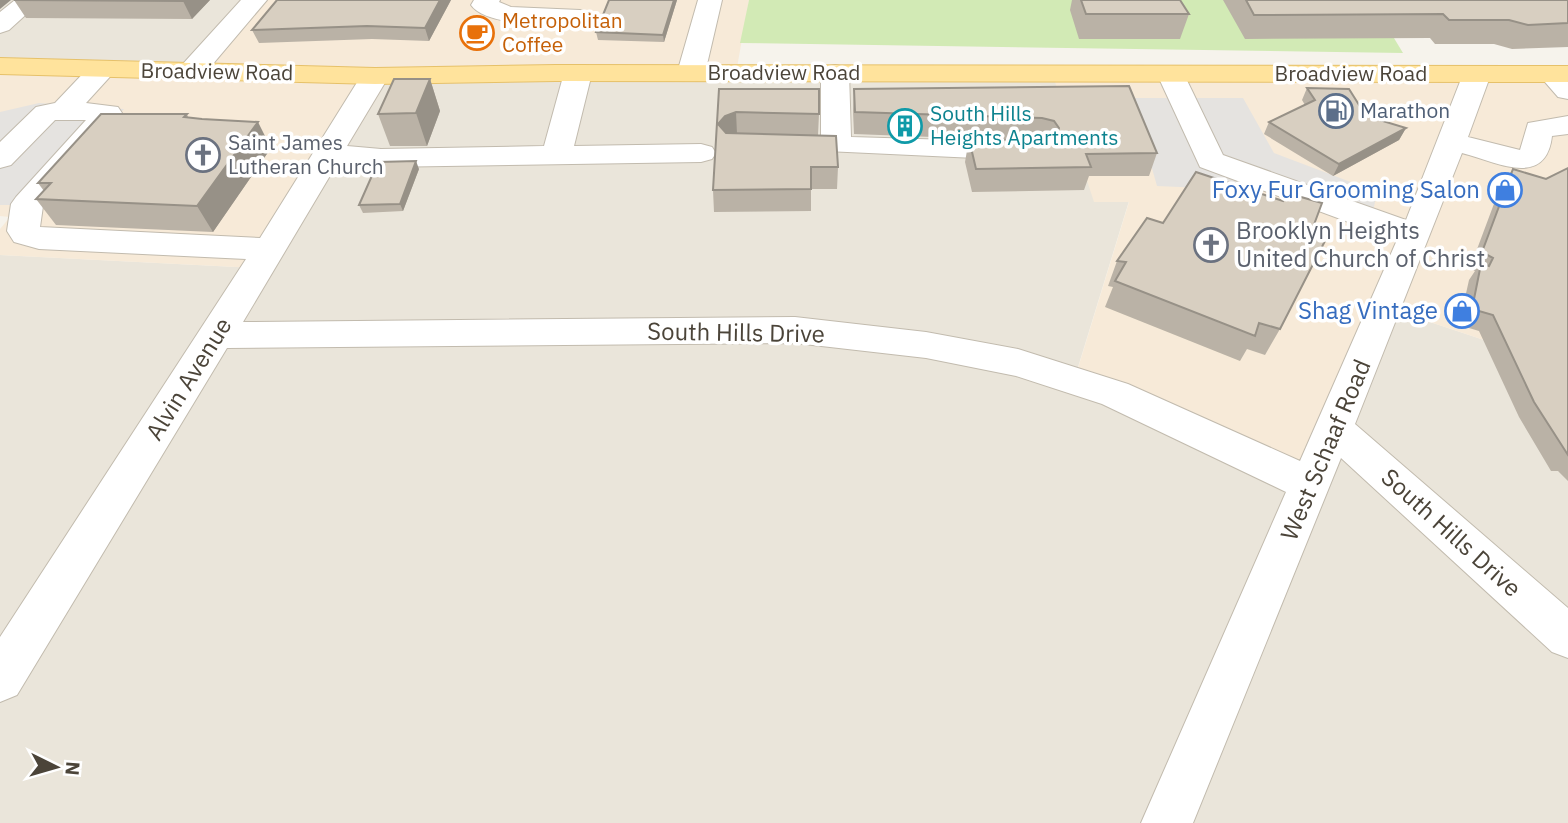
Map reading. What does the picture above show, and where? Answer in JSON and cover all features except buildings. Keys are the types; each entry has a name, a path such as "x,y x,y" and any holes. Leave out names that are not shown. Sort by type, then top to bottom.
{"main road":[{"name":"Broadview Road","path":"0,66 375,76 567,73 1477,74 1563,79"}],"street":[{"path":"0,25 30,0"},
{"path":"191,72 255,0"},
{"path":"488,0 483,5 508,14 583,9 567,73 556,156"},
{"path":"691,73 710,0"},
{"path":"64,110 103,69"},
{"path":"835,73 836,145"},
{"path":"1171,74 1211,162 1416,235"},
{"name":"West Schaaf Road","path":"1167,823 1416,235 1477,74"},
{"name":"Alvin Avenue","path":"0,679 217,335 375,76"},
{"path":"0,159 46,113 64,110 108,113 14,203 23,231 39,238 269,249"},
{"path":"1452,142 1523,160 1535,155 1538,129 1568,125"},
{"path":"803,148 830,148 836,145 1035,152"},
{"path":"327,154 381,158 701,153"},
{"name":"South Hills Drive","path":"217,335 795,330 926,345 1018,363 1115,394 1312,485"},
{"name":"South Hills Drive","path":"1335,429 1568,637"}],"shaded area":[{"path":"0,0 255,0 191,72 0,66"},
{"path":"255,0 749,0 736,73 375,76 258,268 0,255 0,229 10,217 0,216 0,66 191,72"},
{"path":"1052,73 1129,201 1074,380 1385,307 1568,368 1568,823 0,823 0,255 258,268 375,76"},
{"path":"1052,73 1568,74 1568,368 1385,307 1312,485 1074,381 1129,202 1094,202"},
{"path":"1132,98 1243,98 1274,153 1377,192 1370,226 1269,191 1157,186"},
{"path":"39,103 124,109 38,205 0,205 0,112"}],"green space":[{"path":"749,0 1371,0 1403,53 740,43"}],"place":[{"name":"Metropolitan Coffee","path":"477,33"},
{"name":"Marathon","path":"1336,111"},
{"name":"South Hills Heights Apartments","path":"905,126"},
{"name":"Saint James Lutheran Church","path":"203,155"},
{"name":"Foxy Fur Grooming Salon","path":"1505,190"},
{"name":"Brooklyn Heights United Church of Christ","path":"1211,245"},
{"name":"Shag Vintage","path":"1462,311"}]}
